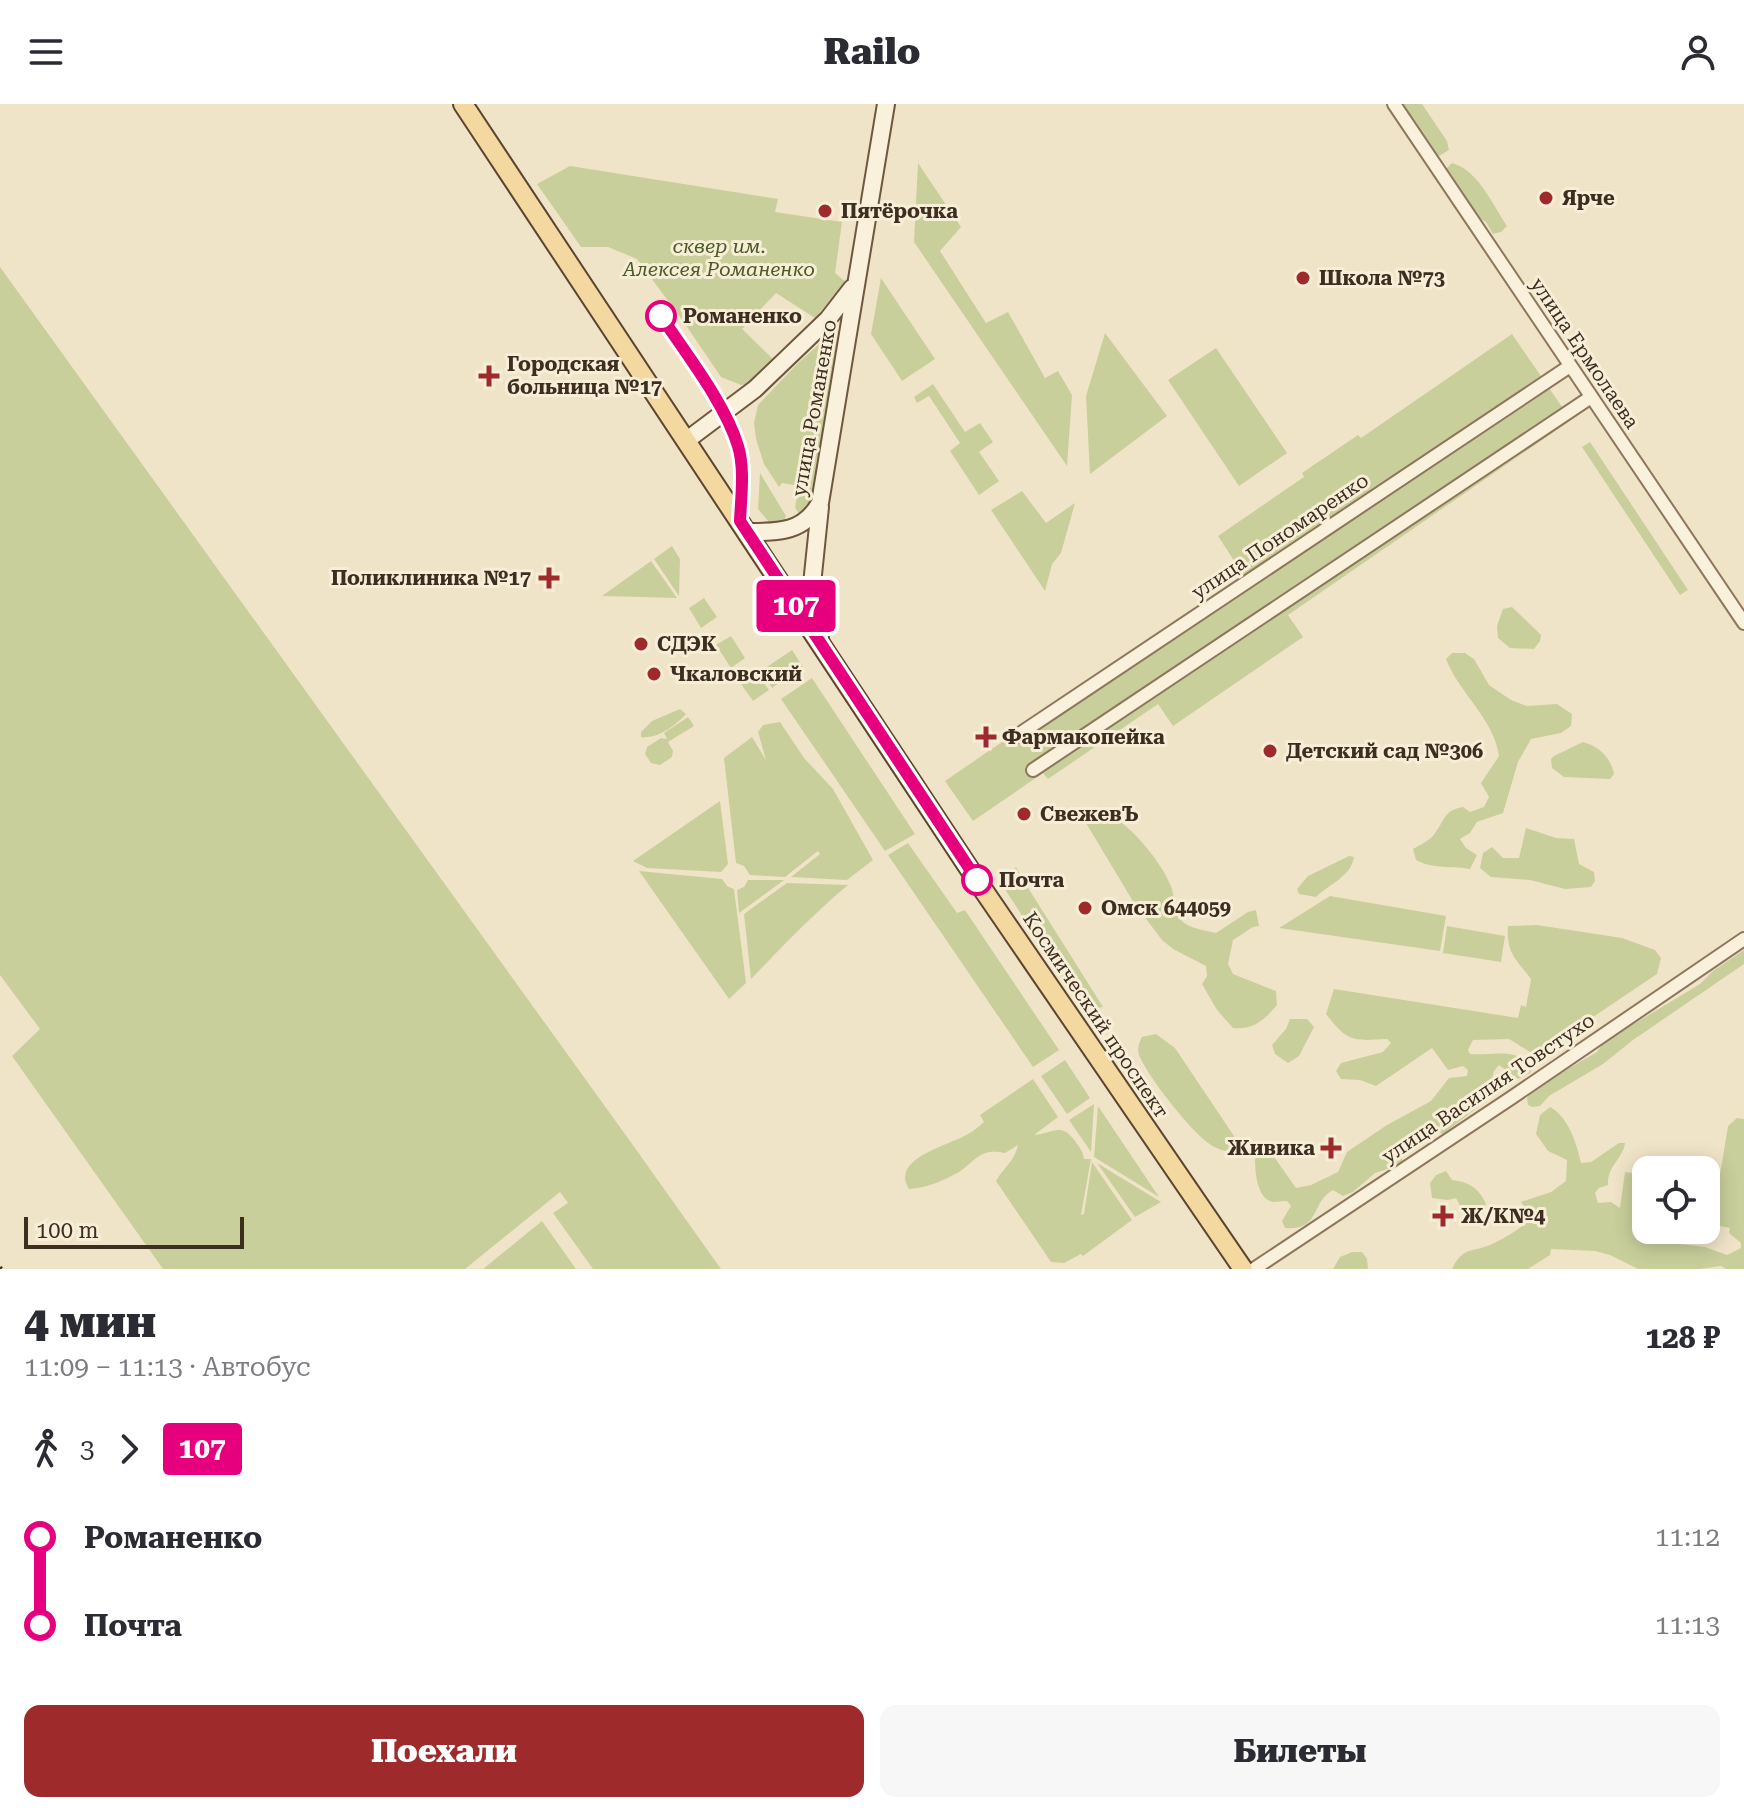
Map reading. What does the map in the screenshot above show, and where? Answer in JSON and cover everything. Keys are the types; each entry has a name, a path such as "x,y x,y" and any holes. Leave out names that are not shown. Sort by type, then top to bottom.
{"main road":[{"name":"Космический проспект","path":"463,104 984,891 1243,1269"},
{"name":"улица Романенко","path":"747,532 783,532 800,526 813,516 820,503 886,104"},
{"name":"улица Романенко","path":"687,440 755,389 828,319 856,284"},
{"path":"820,503 811,594 823,648"}],"street":[{"name":"улица Ермолаева","path":"1394,104 1744,623"},
{"name":"улица Пономаренко","path":"1012,739 1570,366"},
{"path":"1033,770 1591,397"},
{"name":"улица Василия Товстухо","path":"1254,1269 1744,939"}],"green space":[{"path":"1400,104 1422,104 1447,141 1449,150 1439,156 1433,154"},
{"path":"918,163 961,227 940,251 986,323 1008,312 1045,378 1058,371 1072,395 1067,466 914,242"},
{"path":"1452,163 1470,173 1484,189 1507,226 1501,232 1493,234 1486,222 1474,215 1446,169"},
{"name":"сквер им. Алексея Романенко","path":"570,166 778,199 775,212 842,222 835,273 846,282 815,318 776,293 742,329 774,360 751,384 741,385 721,377 637,259 608,247 581,247 537,184"},
{"path":"0,267 721,1269 593,1269 553,1213 568,1203 560,1192 465,1269 163,1269 12,1056 40,1029 0,975"},
{"path":"881,278 935,359 902,381 871,334"},
{"path":"836,329 837,365 813,497 801,518 795,507 799,486 782,483 779,487 764,464 754,423 758,405"},
{"path":"1105,333 1167,416 1090,474 1086,396"},
{"path":"1512,334 1571,420 1288,615 1303,637 1173,726 1158,704 1048,779 1043,773 973,821 945,781 1244,576 1218,536 1304,477 1302,473 1358,435 1361,438"},
{"path":"1216,348 1287,453 1239,486 1168,380"},
{"path":"933,384 965,432 980,423 993,442 979,452 999,481 979,495 950,451 960,443 929,396 917,403 914,397"},
{"path":"1590,442 1688,590 1680,595 1582,447"},
{"path":"760,473 786,516 783,525 768,521 758,509"},
{"path":"1022,491 1046,523 1075,503 1061,553 1052,564 1045,591 991,510"},
{"path":"672,546 680,559 679,596 654,559"},
{"path":"651,561 677,598 602,596"},
{"path":"704,598 717,617 701,628 689,608"},
{"path":"1512,607 1541,635 1534,649 1510,648 1498,638 1497,626 1503,609"},
{"path":"731,636 745,658 731,668 716,645"},
{"path":"792,650 803,667 772,688 761,671"},
{"path":"1452,653 1465,653 1474,659 1489,685 1511,700 1527,706 1557,704 1572,714 1571,726 1561,733 1531,739 1518,762 1503,813 1477,822 1470,833 1460,839 1466,848 1477,855 1470,869 1422,863 1416,860 1413,849 1431,838 1452,810 1463,807 1470,812 1484,807 1489,797 1481,783 1499,756 1490,730 1446,659"},
{"path":"757,674 769,690 753,701 741,684"},
{"path":"812,678 915,834 885,851 781,699"},
{"path":"680,709 686,714 671,727 654,736 641,737 641,732 652,721"},
{"path":"688,717 694,726 668,742 673,751 672,757 660,765 651,763 645,754 647,747 661,738 667,739 664,733"},
{"path":"780,722 804,758 833,789 873,860 847,880 791,877 820,854 818,851 785,877 750,875 744,866 736,863 724,758 752,737 766,760 758,732 763,725"},
{"path":"1583,742 1594,746 1607,758 1614,774 1610,779 1564,777 1552,768 1551,759 1554,756"},
{"path":"720,801 728,864 721,872 647,868 633,861"},
{"path":"1092,809 1115,818 1148,850 1172,888 1179,916 1184,923 1216,933 1256,910 1259,926 1233,940 1228,964 1233,974 1276,991 1277,1005 1263,1019 1253,1026 1233,1028 1217,1010 1202,984 1207,976 1206,966 1162,940 1134,903 1083,818 1086,811"},
{"path":"1526,828 1556,838 1574,839 1579,864 1594,872 1595,881 1591,887 1565,889 1530,880 1491,877 1480,868 1483,853 1492,847 1503,858 1519,858"},
{"path":"908,843 957,913 965,910 1059,1050 1033,1067 888,855"},
{"path":"1349,856 1354,857 1352,863 1340,879 1316,897 1299,894 1297,889 1308,876"},
{"path":"1016,867 1103,1007 1091,1009 1078,1001 1006,891 1005,880"},
{"path":"639,871 722,879 734,889 746,983 729,999"},
{"path":"748,880 784,880 739,913 737,890 744,887"},
{"path":"787,883 848,885 751,979 744,914"},
{"path":"1330,896 1446,916 1440,951 1279,928"},
{"path":"1537,925 1622,938 1655,950 1661,958 1657,974 1541,1052 1530,1052 1509,1039 1473,1040 1468,1050 1470,1054 1512,1054 1526,1061 1532,1068 1530,1073 1518,1079 1499,1065 1494,1071 1487,1100 1443,1134 1433,1130 1401,1153 1403,1164 1375,1173 1353,1192 1343,1196 1333,1190 1321,1201 1305,1225 1285,1228 1282,1221 1291,1206 1287,1201 1268,1200 1258,1184 1255,1159 1262,1153 1270,1151 1296,1188 1311,1185 1338,1172 1347,1152 1431,1101 1449,1078 1467,1076 1468,1070 1463,1066 1448,1070 1432,1048 1376,1086 1360,1080 1341,1079 1336,1071 1341,1063 1383,1052 1391,1043 1387,1039 1352,1038 1340,1030 1326,1014 1334,989 1518,1018 1521,1005 1526,1007 1531,979 1510,949 1508,926"},
{"path":"1447,926 1505,936 1501,962 1443,953"},
{"path":"1744,950 1744,964 1603,1064 1549,1096 1540,1106 1528,1105 1527,1098 1533,1089 1597,1052 1604,1042 1700,984"},
{"path":"1290,1019 1307,1019 1314,1027 1299,1056 1288,1063 1275,1054 1272,1045 1286,1029"},
{"path":"1156,1034 1175,1048 1240,1145 1237,1153 1215,1147 1200,1136 1151,1076 1138,1048 1142,1037"},
{"path":"1065,1060 1090,1098 1067,1114 1041,1076"},
{"path":"1033,1079 1058,1117 1034,1135 1057,1130 1066,1132 1080,1148 1084,1159 1091,1159 1081,1215 1084,1214 1092,1162 1132,1220 1083,1256 1081,1254 1064,1263 1051,1262 996,1181 1012,1160 1018,1145 1005,1153 984,1153 959,1172 929,1186 909,1189 905,1178 907,1169 914,1161 972,1131 984,1122 980,1115"},
{"path":"1094,1104 1091,1152 1069,1120"},
{"path":"1098,1106 1159,1197 1094,1157"},
{"path":"1550,1107 1562,1117 1574,1139 1581,1163 1591,1162 1619,1143 1625,1143 1610,1173 1608,1185 1595,1193 1598,1203 1611,1202 1620,1208 1625,1172 1632,1173 1632,1244 1680,1244 1705,1247 1727,1255 1741,1248 1741,1243 1729,1233 1730,1228 1720,1226 1720,1175 1728,1126 1737,1118 1744,1119 1744,1269 1721,1266 1638,1269 1595,1251 1551,1249 1550,1255 1528,1269 1452,1269 1465,1253 1499,1241 1532,1219 1521,1202 1551,1192 1566,1181 1567,1160 1548,1151 1536,1134 1540,1115"},
{"path":"1097,1163 1161,1202 1135,1217"},
{"path":"1446,1171 1452,1180 1468,1184 1480,1194 1486,1204 1479,1217 1465,1215 1456,1198 1432,1198 1430,1183 1436,1175"},
{"path":"542,1221 576,1269 483,1269"},
{"path":"1362,1252 1368,1269 1333,1269 1340,1257"}],"bus line":[{"name":"107","path":"661,316 704,381 739,448 742,477 740,521 977,880"}],"place":[{"name":"Ярче","path":"1546,198"},
{"name":"Пятёрочка","path":"825,211"},
{"name":"Школа №73","path":"1303,278"},
{"name":"Романенко","path":"661,316"},
{"name":"Городская больница №17","path":"489,376"},
{"name":"Поликлиника №17","path":"549,578"},
{"name":"СДЭК","path":"641,644"},
{"name":"Чкаловский","path":"654,674"},
{"name":"Фармакопейка","path":"986,737"},
{"name":"Детский сад №306","path":"1270,751"},
{"name":"СвежевЪ","path":"1024,814"},
{"name":"Почта","path":"977,880"},
{"name":"Омск 644059","path":"1085,908"},
{"name":"Живика","path":"1331,1148"},
{"name":"Ж/К№4","path":"1443,1216"}]}
